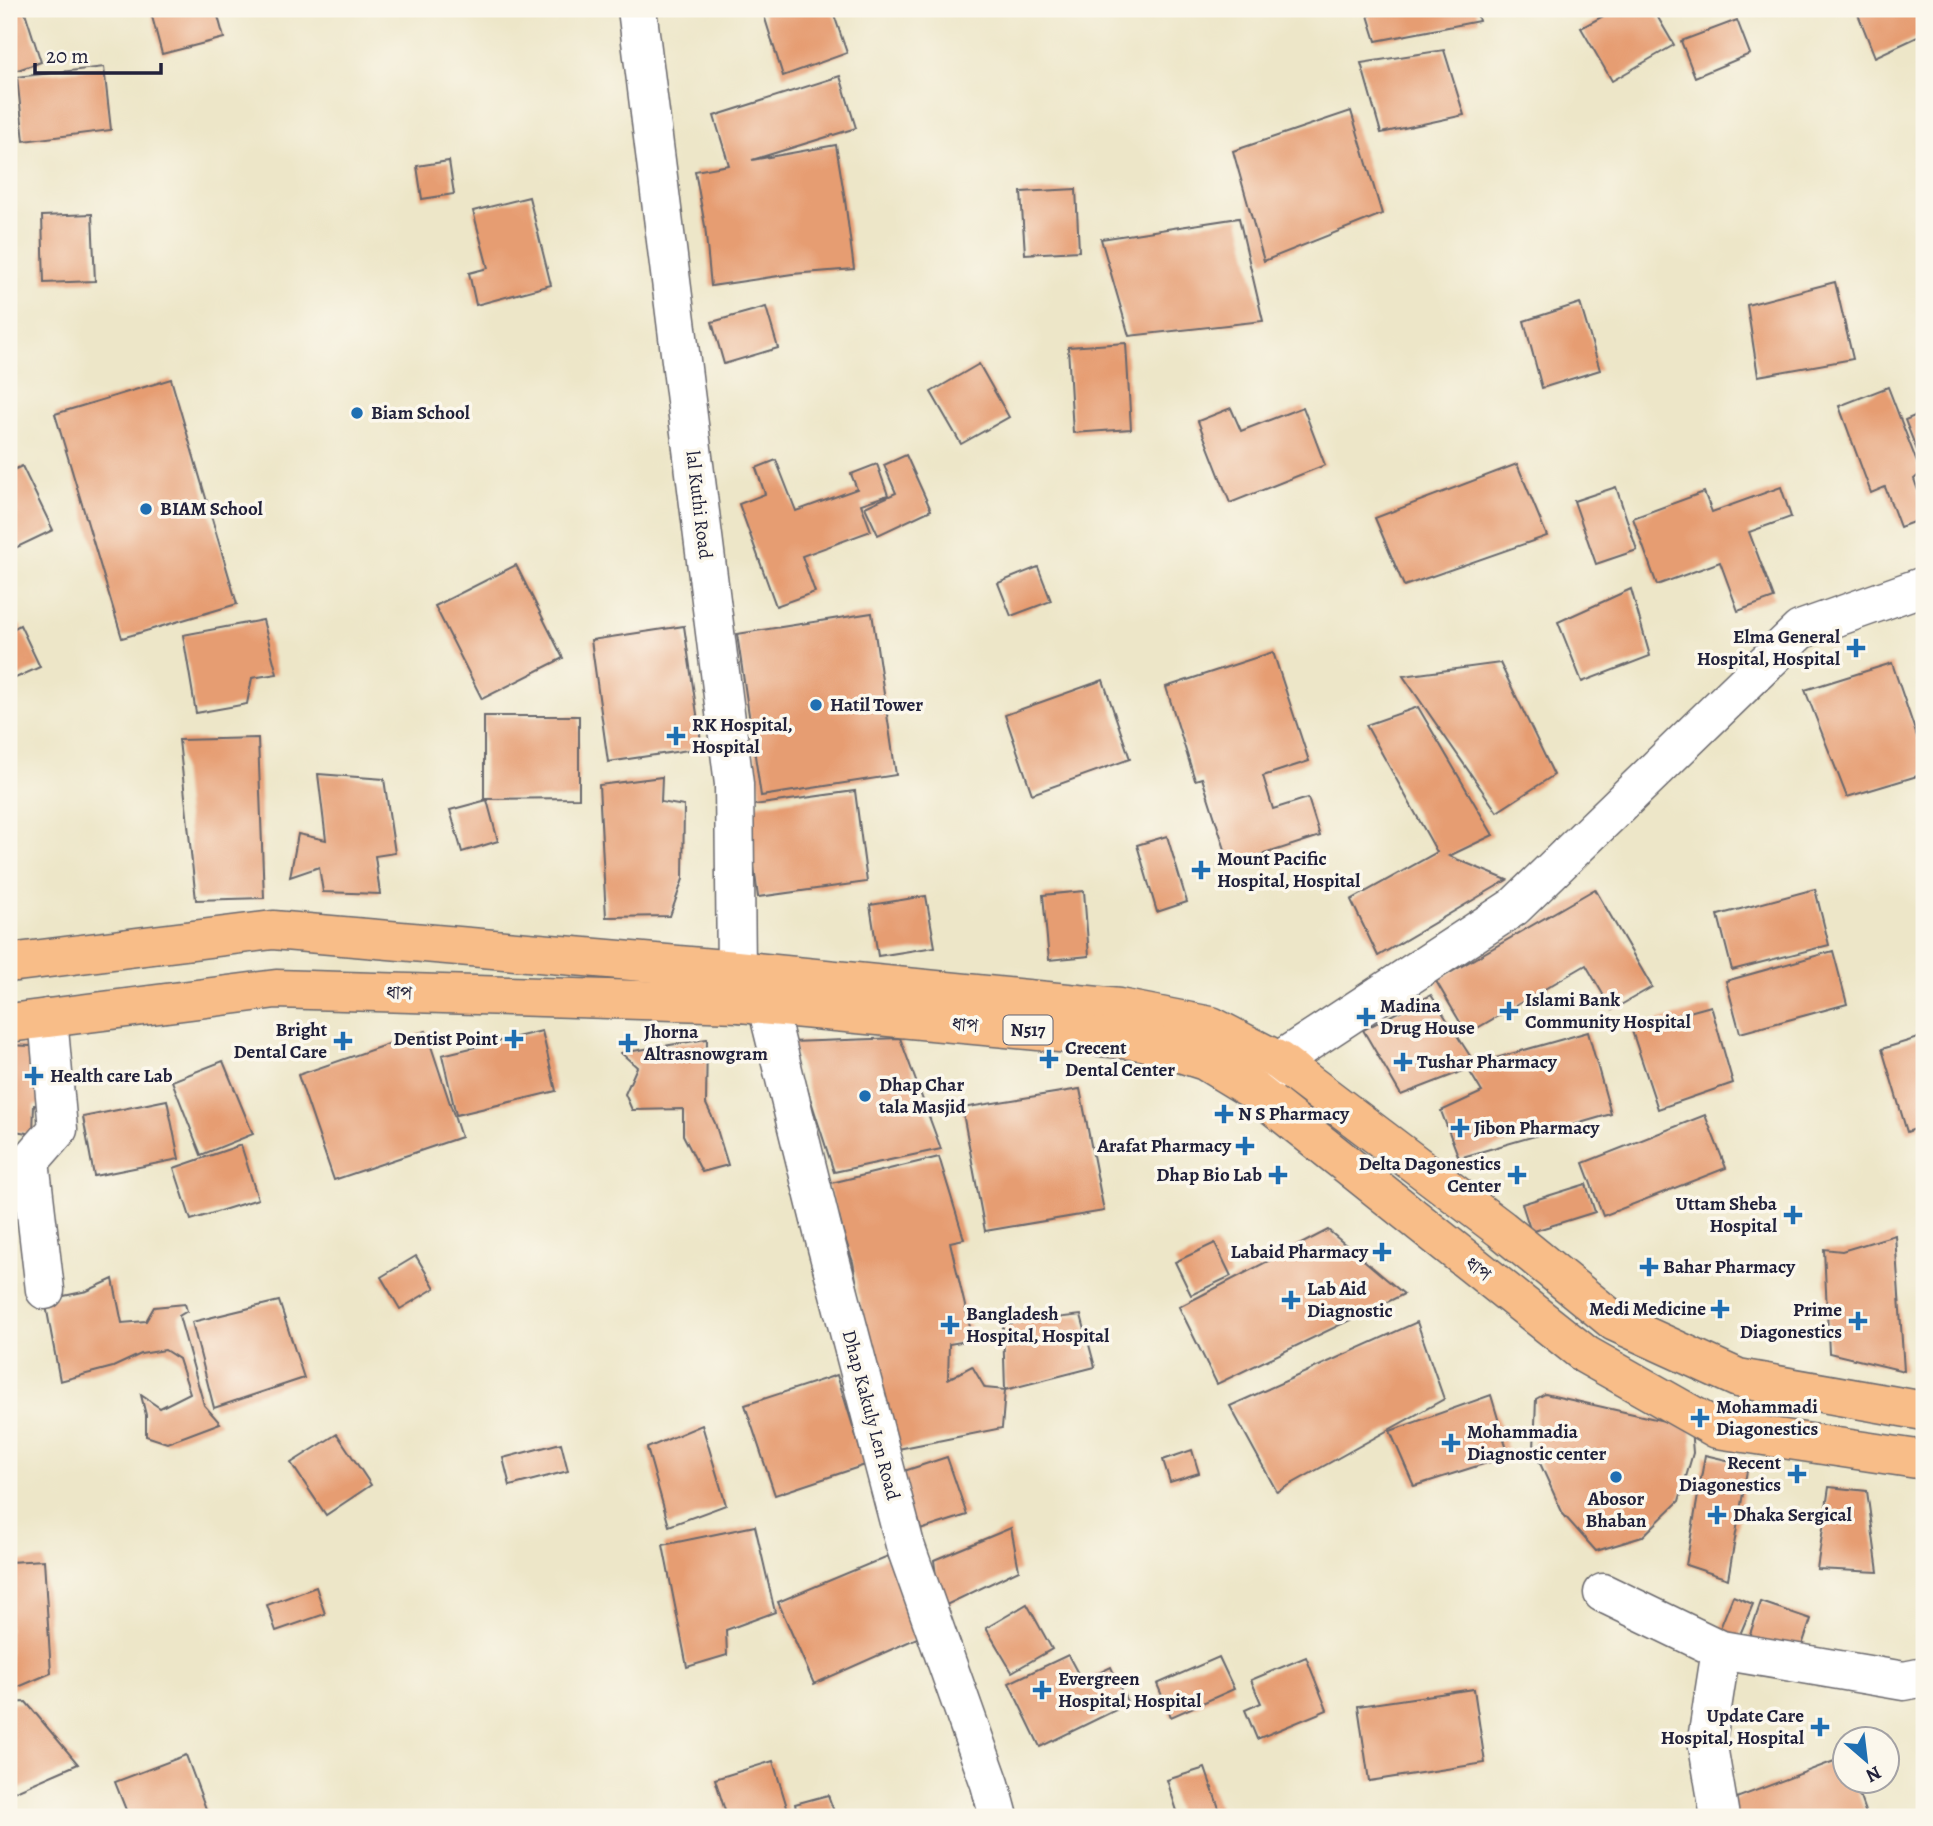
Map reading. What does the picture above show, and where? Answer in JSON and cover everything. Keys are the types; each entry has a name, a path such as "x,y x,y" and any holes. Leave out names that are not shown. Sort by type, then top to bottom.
{"highway":[{"name":"ধাপ","path":"9,963 273,930 748,993 1143,1041 1205,1061 1256,1092 1586,1355 1717,1429 1924,1460"},
{"name":"ধাপ","path":"9,1023 276,989 748,993 1119,1008 1211,1026 1279,1061 1501,1229 1615,1322 1738,1378 1924,1411"}],"street":[{"name":"lal Kuthi Road","path":"637,9 734,784 748,993"},
{"path":"1256,1092 1279,1061 1514,907 1800,630 1924,586"},
{"name":"Dhap Kakuly Len Road","path":"748,993 824,1236 905,1545 990,1784 999,1817"},
{"path":"45,1290 30,1161 58,1129 48,1018"},
{"path":"1602,1593 1721,1650 1904,1681 1924,1677"},
{"path":"1720,1817 1707,1740 1721,1650"}],"building":[{"path":"9,9 24,9 41,62 9,73"},
{"path":"150,9 216,9 224,38 162,54"},
{"path":"762,9 832,9 847,53 783,76"},
{"path":"1366,9 1476,9 1479,21 1376,41"},
{"path":"1616,9 1653,9 1674,45 1612,81 1581,28"},
{"path":"1856,9 1924,9 1924,34 1875,57"},
{"path":"1737,20 1750,54 1695,77 1681,41"},
{"path":"1444,50 1464,115 1381,133 1361,63"},
{"path":"104,67 111,130 24,141 17,77"},
{"path":"840,76 856,128 752,160 836,145 854,269 792,274 711,286 705,226 695,171 729,165 714,116"},
{"path":"1351,111 1382,214 1264,261 1233,151"},
{"path":"449,161 454,194 422,199 417,166"},
{"path":"1076,189 1079,251 1025,254 1021,192"},
{"path":"529,197 551,285 476,305 469,273 488,268 473,211"},
{"path":"92,214 95,281 44,283 42,216"},
{"path":"1239,218 1263,321 1129,336 1101,239"},
{"path":"1835,282 1853,359 1758,376 1747,305"},
{"path":"1580,303 1600,370 1542,388 1524,321"},
{"path":"766,307 778,348 724,364 712,322"},
{"path":"1126,343 1131,429 1073,433 1068,347"},
{"path":"979,364 1009,417 961,444 931,392"},
{"name":"BIAM School","path":"171,379 237,604 122,638 55,414"},
{"path":"1888,387 1921,473 1914,479 1924,507 1924,518 1900,527 1885,487 1871,493 1839,406"},
{"path":"1303,407 1325,465 1230,503 1198,421 1231,408 1241,431"},
{"path":"1924,412 1924,468 1905,420"},
{"path":"906,455 931,510 878,535 865,507 896,493 884,465"},
{"path":"776,460 796,511 857,489 851,474 877,464 888,495 861,504 871,531 802,556 815,592 776,606 739,504 765,494 756,468"},
{"path":"1517,464 1547,536 1404,586 1375,518"},
{"path":"22,466 53,530 9,551 9,472"},
{"path":"1616,487 1637,550 1596,564 1574,501"},
{"path":"1781,487 1791,517 1749,532 1774,598 1738,611 1720,562 1657,585 1633,518 1704,492 1712,512"},
{"path":"516,565 563,658 482,699 435,606"},
{"path":"1038,567 1051,601 1011,616 998,583"},
{"path":"1631,589 1650,656 1582,682 1558,622"},
{"name":"Hatil Tower","path":"872,613 896,775 761,796 737,634"},
{"path":"263,620 277,674 252,678 247,704 196,713 183,635"},
{"path":"20,625 40,667 9,681 9,631"},
{"path":"684,626 702,748 608,762 591,640"},
{"path":"1273,652 1309,761 1263,776 1273,809 1308,798 1320,836 1230,865 1202,778 1195,780 1166,687"},
{"path":"1500,663 1554,775 1497,812 1403,676"},
{"path":"1892,663 1924,757 1924,774 1847,797 1805,690"},
{"path":"1103,680 1130,759 1032,794 1005,715"},
{"path":"1418,707 1493,835 1449,856 1507,880 1378,956 1351,900 1437,852 1366,725"},
{"path":"484,716 579,716 579,798 484,799"},
{"path":"258,738 264,898 196,900 179,740"},
{"path":"318,774 384,779 395,853 375,856 380,894 323,892 319,867 290,877 298,834 326,840"},
{"path":"662,777 661,802 684,806 683,879 670,916 606,917 599,785"},
{"path":"855,791 867,882 758,897 746,806"},
{"path":"487,800 498,841 462,852 450,810"},
{"path":"1167,836 1187,902 1157,912 1137,845"},
{"path":"1595,889 1652,987 1612,1010 1586,965 1467,1034 1436,981"},
{"path":"1815,889 1829,945 1732,970 1718,915"},
{"path":"1084,891 1089,956 1049,960 1043,895"},
{"path":"926,896 935,947 878,956 870,905"},
{"path":"1833,951 1847,1004 1740,1033 1726,981"},
{"path":"1431,995 1474,1062 1588,1032 1611,1114 1459,1158 1441,1111 1482,1092 1468,1069 1401,1095 1363,1030"},
{"path":"1711,1006 1733,1083 1658,1109 1631,1028"},
{"path":"426,1031 461,1137 334,1180 298,1075"},
{"path":"542,1031 556,1091 456,1115 442,1055"},
{"path":"1924,1036 1924,1126 1907,1132 1882,1049"},
{"name":"Dhap Char tala Masjid","path":"900,1038 941,1149 834,1172 792,1042"},
{"path":"707,1039 706,1104 728,1165 702,1172 683,1135 683,1109 632,1110 625,1094 637,1067 621,1053"},
{"name":"Health care Lab","path":"9,1045 52,1047 65,1107 34,1105 33,1134 9,1130"},
{"path":"223,1061 253,1134 201,1155 172,1081"},
{"path":"1080,1089 1104,1211 985,1231 962,1108"},
{"path":"167,1100 179,1159 94,1176 83,1117"},
{"path":"1705,1115 1726,1168 1603,1216 1583,1163"},
{"path":"241,1145 258,1199 191,1220 174,1168"},
{"path":"939,1157 964,1239 950,1242 973,1340 949,1344 948,1379 972,1366 985,1388 1005,1390 1002,1428 893,1450 869,1357 853,1262 827,1184"},
{"path":"1586,1184 1595,1212 1531,1232 1522,1204"},
{"name":"Lab Aid Diagnostic","path":"1328,1230 1404,1294 1217,1384 1179,1307"},
{"path":"1895,1235 1904,1371 1829,1353 1824,1249 1842,1251"},
{"path":"1215,1243 1231,1276 1191,1295 1175,1262"},
{"path":"416,1256 435,1288 400,1309 381,1277"},
{"path":"113,1279 122,1323 146,1321 154,1307 185,1304 187,1311 179,1316 204,1405 220,1423 167,1443 146,1436 146,1415 141,1395 160,1408 190,1393 179,1359 165,1350 141,1354 113,1367 60,1381 45,1300 87,1291"},
{"path":"279,1301 304,1378 214,1408 192,1322"},
{"path":"1081,1315 1095,1367 1005,1390 1003,1324"},
{"path":"1417,1322 1444,1399 1277,1492 1230,1406"},
{"path":"837,1375 865,1465 775,1495 745,1405"},
{"name":"Abosor Bhaban","path":"1545,1394 1691,1427 1693,1453 1679,1501 1642,1537 1596,1551 1563,1514 1534,1450 1536,1399"},
{"name":"Mohammadia Diagnostic center","path":"1491,1395 1509,1456 1414,1486 1390,1431"},
{"path":"702,1425 726,1505 669,1526 647,1448"},
{"path":"337,1434 371,1485 326,1515 291,1463"},
{"path":"561,1443 568,1471 510,1486 503,1458"},
{"path":"1192,1450 1199,1473 1170,1482 1163,1460"},
{"name":"Dhaka Sergical","path":"1705,1455 1748,1465 1728,1579 1686,1565"},
{"path":"947,1457 967,1515 914,1532 895,1474"},
{"path":"1829,1487 1867,1491 1878,1572 1817,1569"},
{"path":"755,1526 775,1612 726,1630 727,1655 687,1667 663,1545"},
{"path":"1011,1528 1019,1570 940,1608 934,1560"},
{"path":"888,1556 924,1635 814,1684 778,1602"},
{"path":"44,1560 51,1673 9,1691 9,1562"},
{"path":"316,1587 325,1614 276,1631 267,1605"},
{"path":"1733,1596 1753,1604 1736,1644 1717,1636"},
{"path":"1761,1602 1811,1619 1799,1654 1749,1637"},
{"path":"1027,1604 1052,1649 1012,1672 986,1628"},
{"path":"1068,1655 1082,1681 1111,1667 1128,1704 1040,1747 1009,1683"},
{"path":"1219,1657 1234,1689 1171,1717 1157,1684"},
{"path":"1306,1657 1327,1710 1257,1739 1245,1710 1261,1703 1251,1680"},
{"path":"1474,1689 1485,1763 1369,1781 1358,1706"},
{"path":"26,1702 78,1764 9,1794 9,1703"},
{"path":"186,1755 209,1817 122,1817 128,1815 115,1782"},
{"path":"773,1761 790,1817 727,1817 715,1779"},
{"path":"1832,1762 1832,1794 1859,1794 1867,1817 1729,1817 1723,1803"},
{"path":"1205,1768 1222,1817 1179,1817 1167,1780"},
{"path":"828,1795 836,1817 798,1817 795,1804"}],"place":[{"name":"Biam School","path":"357,413"},
{"name":"BIAM School","path":"146,509"},
{"name":"Elma General Hospital, Hospital","path":"1856,648"},
{"name":"Hatil Tower","path":"816,705"},
{"name":"RK Hospital, Hospital","path":"676,736"},
{"name":"Mount Pacific Hospital, Hospital","path":"1201,870"},
{"name":"Islami Bank Community Hospital","path":"1509,1011"},
{"name":"Madina Drug House","path":"1366,1017"},
{"name":"Dentist Point","path":"514,1039"},
{"name":"Bright Dental Care","path":"343,1041"},
{"name":"Jhorna Altrasnowgram","path":"628,1043"},
{"name":"Crecent Dental Center","path":"1049,1059"},
{"name":"Tushar Pharmacy","path":"1403,1062"},
{"name":"Health care Lab","path":"34,1076"},
{"name":"Dhap Char tala Masjid","path":"865,1096"},
{"name":"N S Pharmacy","path":"1224,1114"},
{"name":"Jibon Pharmacy","path":"1460,1128"},
{"name":"Arafat Pharmacy","path":"1245,1146"},
{"name":"Dhap Bio Lab","path":"1278,1175"},
{"name":"Delta Dagonestics Center","path":"1517,1175"},
{"name":"Uttam Sheba Hospital","path":"1793,1215"},
{"name":"Labaid Pharmacy","path":"1382,1252"},
{"name":"Bahar Pharmacy","path":"1649,1267"},
{"name":"Lab Aid Diagnostic","path":"1291,1300"},
{"name":"Medi Medicine","path":"1720,1309"},
{"name":"Prime Diagonestics","path":"1858,1321"},
{"name":"Bangladesh Hospital, Hospital","path":"950,1325"},
{"name":"Mohammadi Diagonestics","path":"1700,1418"},
{"name":"Mohammadia Diagnostic center","path":"1451,1443"},
{"name":"Recent Diagonestics","path":"1797,1474"},
{"name":"Abosor Bhaban","path":"1616,1477"},
{"name":"Dhaka Sergical","path":"1717,1515"},
{"name":"Evergreen Hospital, Hospital","path":"1042,1690"},
{"name":"Update Care Hospital, Hospital","path":"1820,1727"}]}
